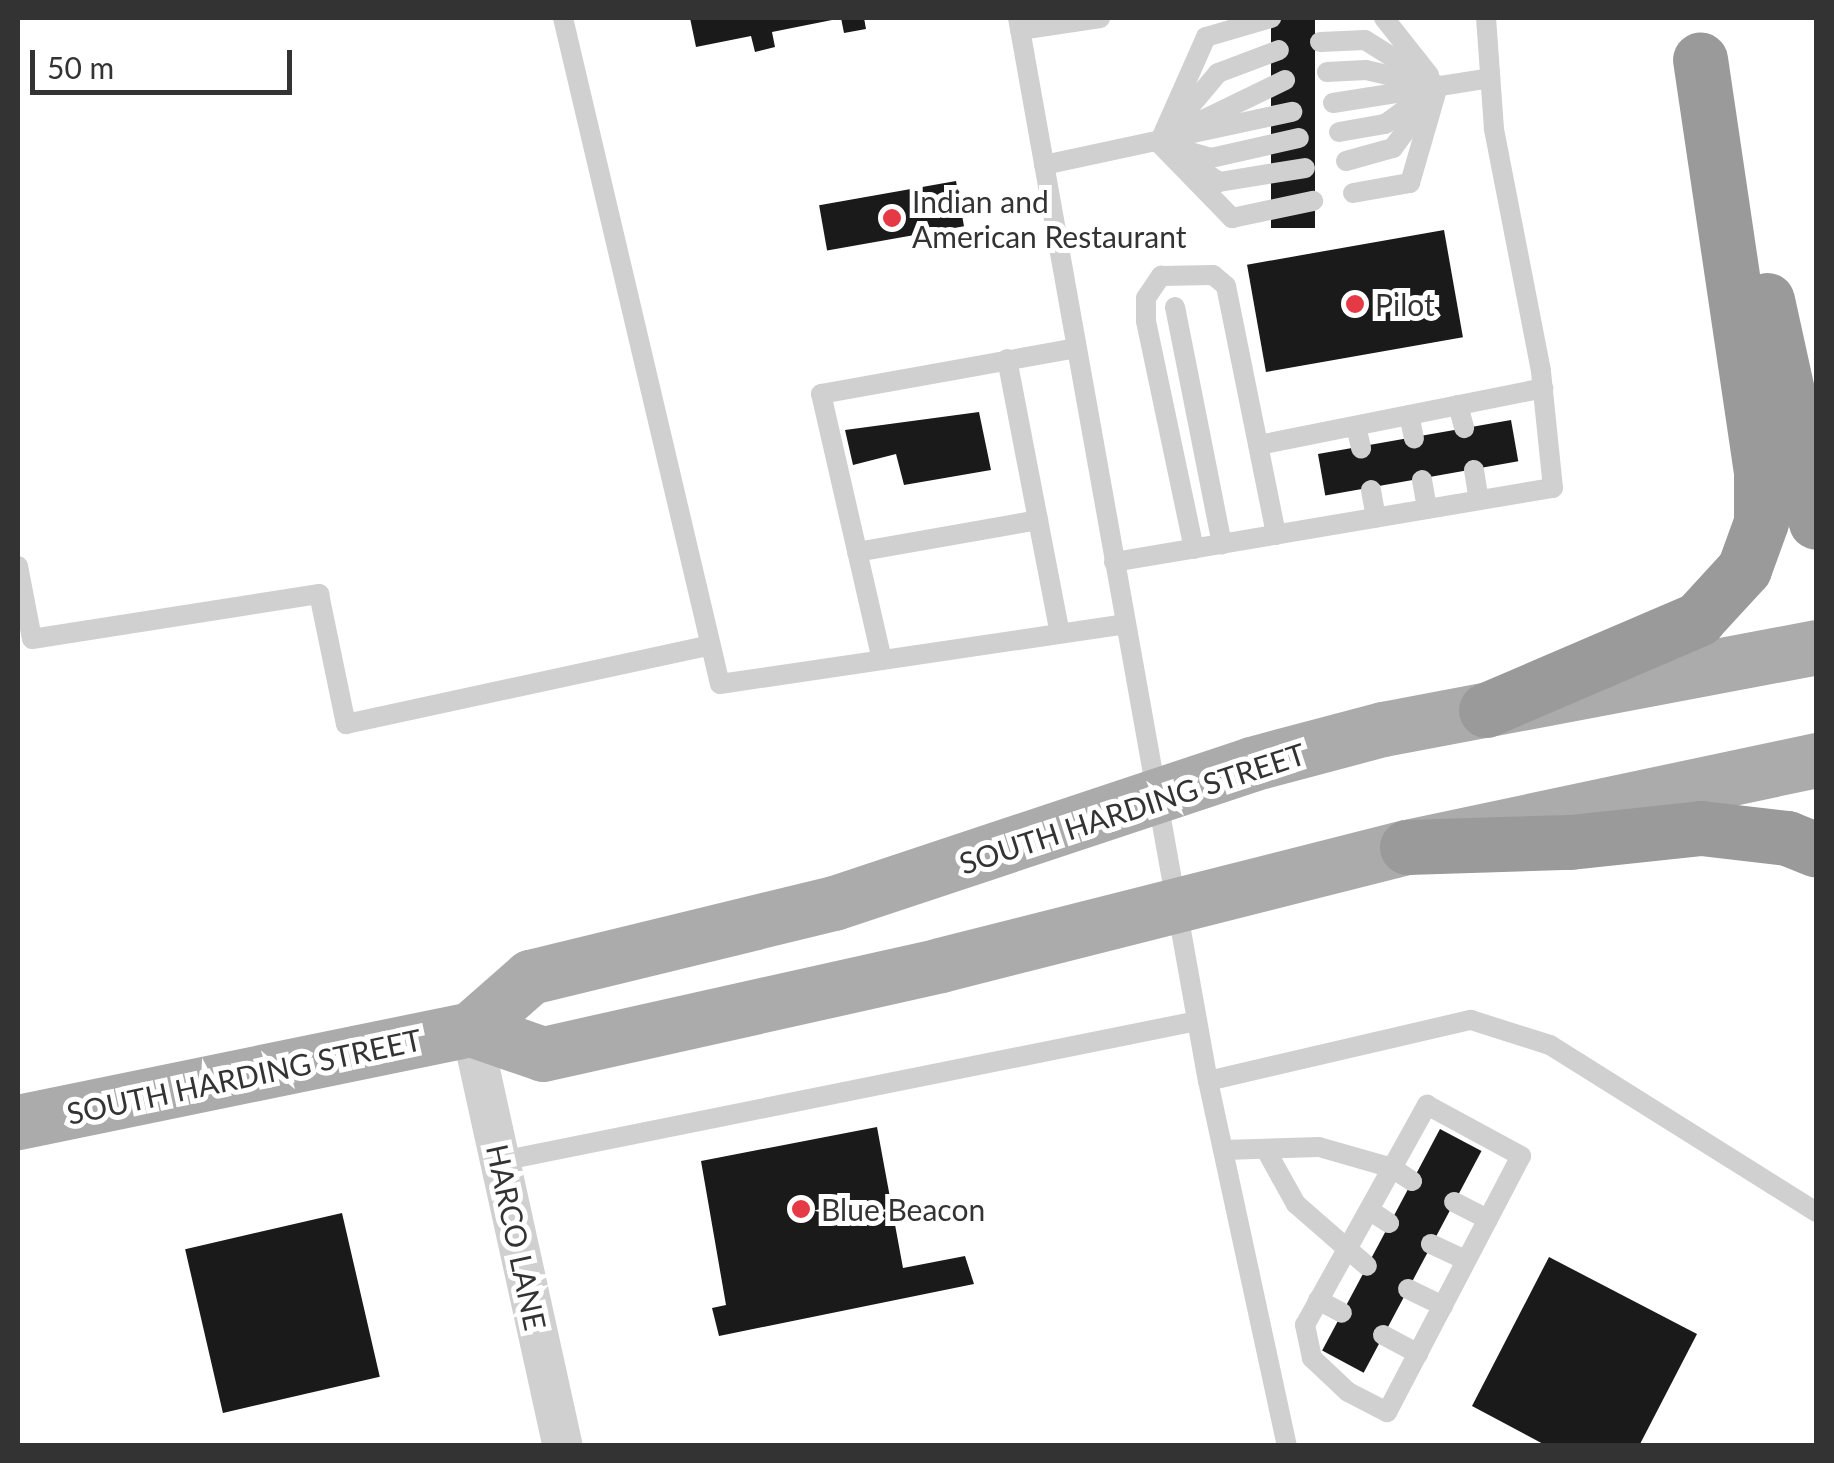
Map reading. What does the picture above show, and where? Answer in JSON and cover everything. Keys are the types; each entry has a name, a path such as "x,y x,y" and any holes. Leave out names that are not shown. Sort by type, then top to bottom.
{"highway":[{"path":"1695,38 1778,338 1816,522"},
{"path":"1486,710 1698,619 1744,569 1761,522 1761,472 1695,38"},
{"path":"1407,847 1570,842 1701,828 1787,838 1816,850"}],"main road":[{"name":"SOUTH HARDING STREET","path":"18,1122 472,1029 530,977 834,903 1156,797 1383,729 1816,647"},
{"path":"472,1029 543,1054 940,964 1176,901 1407,847 1816,760"}],"street":[{"name":"HARCO LANE","path":"472,1029 563,1446"}],"lane":[{"path":"563,18 720,684 1125,624"},
{"path":"1100,18 1019,24 1208,1081 1288,1446"},
{"path":"1159,143 1206,37 1271,18"},
{"path":"1384,18 1438,86"},
{"path":"1114,562 1552,488 1543,388 1490,78 1486,18"},
{"path":"1320,42 1365,40 1438,86"},
{"path":"1159,143 1218,73 1278,50"},
{"path":"1326,72 1366,70 1438,86"},
{"path":"1333,104 1490,78"},
{"path":"1159,143 1285,80"},
{"path":"1340,132 1385,124 1438,86"},
{"path":"1346,160 1393,148 1438,86"},
{"path":"1353,193 1410,183 1438,86"},
{"path":"1044,165 1292,112"},
{"path":"1159,143 1211,158 1298,138"},
{"path":"1159,143 1220,182 1305,168"},
{"path":"1159,143 1232,218 1313,201"},
{"path":"1194,549 1146,321 1146,298 1162,276 1212,275 1226,286 1276,535"},
{"path":"1175,307 1222,544"},
{"path":"882,660 820,394 1076,348"},
{"path":"1007,360 1060,633"},
{"path":"1259,444 1543,388"},
{"path":"1458,406 1464,428"},
{"path":"1409,415 1414,438"},
{"path":"1356,426 1361,448"},
{"path":"1474,470 1479,500"},
{"path":"1422,480 1427,509"},
{"path":"1370,490 1376,518"},
{"path":"857,552 1038,520"},
{"path":"18,566 32,639 319,594 346,724 710,646"},
{"path":"1208,1081 1470,1020 1550,1044 1816,1212"},
{"path":"500,1161 1197,1021"},
{"path":"1428,1106 1521,1156 1387,1412 1348,1392 1312,1358 1305,1325 1392,1168 1428,1106"},
{"path":"1224,1150 1267,1152 1319,1146 1392,1168 1412,1181"},
{"path":"1267,1152 1296,1204 1345,1253 1368,1266"},
{"path":"1454,1202 1488,1219"},
{"path":"1370,1210 1389,1223"},
{"path":"1431,1244 1466,1260"},
{"path":"1408,1288 1443,1306"},
{"path":"1318,1300 1342,1313"},
{"path":"1383,1334 1418,1354"}],"building":[{"path":"690,18 837,19 772,32 775,47 755,52 751,36 696,47"},
{"path":"841,18 864,18 866,29 844,33"},
{"path":"1271,18 1315,18 1315,228 1271,228"},
{"name":"Indian and American Restaurant","path":"956,181 964,226 827,250 819,205"},
{"name":"Pilot","path":"1444,230 1463,337 1266,372 1247,265"},
{"path":"979,412 991,470 904,485 896,454 853,465 845,430"},
{"path":"1511,420 1518,461 1325,495 1318,454"},
{"name":"Blue Beacon","path":"877,1127 903,1268 965,1256 974,1284 719,1336 712,1308 726,1305 701,1161"},
{"path":"1440,1129 1481,1151 1364,1373 1322,1351"},
{"path":"342,1213 380,1377 223,1413 185,1249"},
{"path":"1549,1257 1697,1334 1639,1446 1547,1446 1472,1406"}],"place":[{"name":"Indian and American Restaurant","path":"892,218"},
{"name":"Pilot","path":"1355,304"},
{"name":"Blue Beacon","path":"801,1209"}]}
